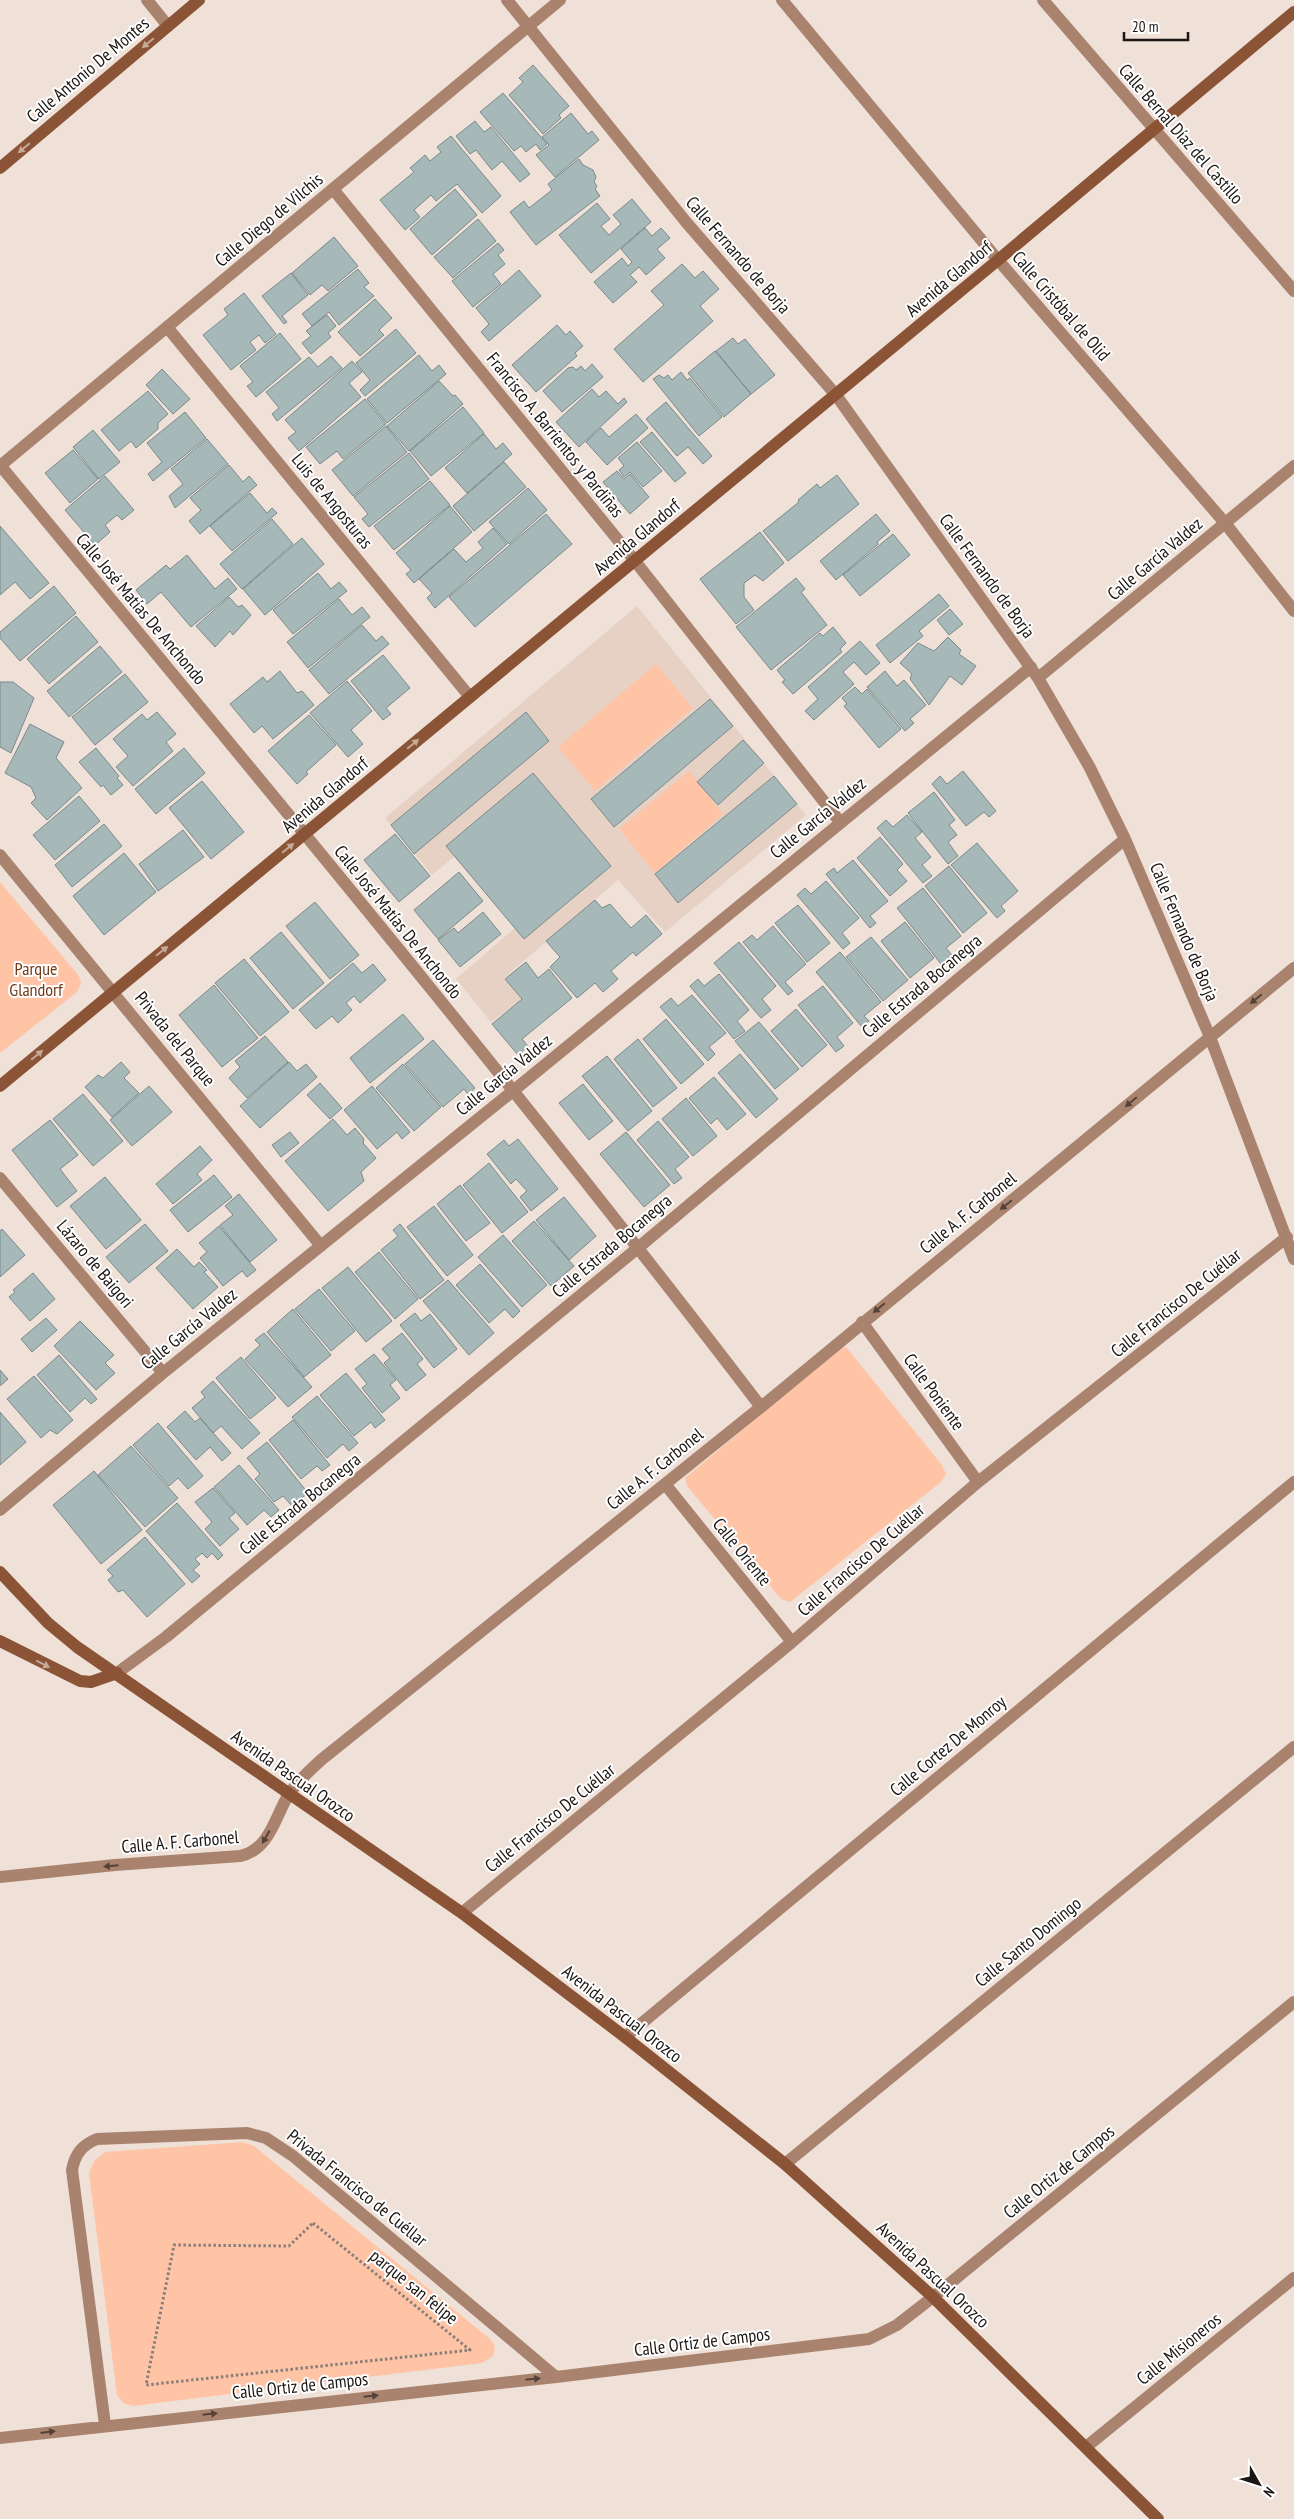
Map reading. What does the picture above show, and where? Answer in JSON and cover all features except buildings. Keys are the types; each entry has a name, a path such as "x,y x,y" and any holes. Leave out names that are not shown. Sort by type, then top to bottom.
{"main road":[{"name":"Calle Antonio De Montes","path":"0,168 199,0"},
{"name":"Avenida Glandorf","path":"0,1086 113,990 305,834 836,395 1294,12"},
{"name":"Avenida Pascual Orozco","path":"0,1572 48,1624 117,1674 462,1913 625,2037 784,2164 933,2297 1158,2519"},
{"path":"0,1641 80,1681 91,1682 117,1674"}],"street":[{"path":"146,0 168,26"},
{"name":"Calle Fernando de Borja","path":"507,0 686,222 836,395 1035,673 1089,766 1124,839 1210,1037 1294,1259"},
{"name":"Calle Diego de Vilchis","path":"0,466 560,0"},
{"name":"Calle Cristóbal de Olid","path":"782,0 998,260 1225,523 1294,611"},
{"name":"Calle Bernal Díaz del Castillo","path":"1043,0 1294,291"},
{"name":"Francisco A. Barrientos y Pardiñas","path":"333,189 635,561 840,822"},
{"name":"Luis de Angosturas","path":"167,327 470,698"},
{"name":"Calle José Matías De Anchondo","path":"0,466 305,834 513,1091 639,1247 761,1407"},
{"name":"Calle García Valdez","path":"0,1510 163,1372 513,1091 840,822 1035,673 1294,466"},
{"name":"Calle Estrada Bocanegra","path":"117,1674 166,1637 639,1247 1124,839"},
{"name":"Privada del Parque","path":"0,855 113,990 321,1246"},
{"name":"Calle A. F. Carbonel","path":"0,1877 249,1854 262,1844 289,1794 321,1760 761,1407 1294,968"},
{"name":"Lázaro de Baigori","path":"0,1178 163,1372"},
{"name":"Calle Francisco De Cuéllar","path":"462,1913 792,1642 978,1482 1287,1237"},
{"name":"Calle Poniente","path":"862,1322 978,1482"},
{"name":"Calle Cortez De Monroy","path":"625,2037 1294,1482"},
{"name":"Calle Oriente","path":"665,1484 792,1642"},
{"name":"Calle Santo Domingo","path":"784,2164 1294,1747"},
{"name":"Calle Ortiz de Campos","path":"0,2438 556,2377 869,2339 897,2325 933,2297 1294,2002"},
{"name":"Privada Francisco de Cuéllar","path":"105,2425 72,2170 74,2160 79,2151 87,2143 97,2139 247,2133 266,2138 293,2156 556,2377"},
{"name":"Calle Misioneros","path":"1086,2448 1294,2278"}],"path":[{"name":"parque san felipe","path":"313,2223 470,2350 303,2368 146,2385 174,2246 289,2246 313,2223"}],"shaded area":[{"path":"637,606 806,815 665,932 618,880 504,978 521,999 491,1022 456,979 515,928 455,856 432,875 385,818"}],"green space":[{"path":"656,664 693,708 595,791 558,747"},
{"path":"689,771 723,814 655,873 619,829"},
{"name":"Parque Glandorf","path":"0,882 79,976 81,983 77,992 0,1053"},
{"path":"846,1347 942,1465 946,1474 941,1482 790,1602 781,1599 687,1486 685,1478 838,1350"},
{"path":"243,2142 254,2146 490,2339 495,2346 493,2356 482,2363 133,2406 123,2403 117,2395 89,2173 94,2161 105,2152"}]}
